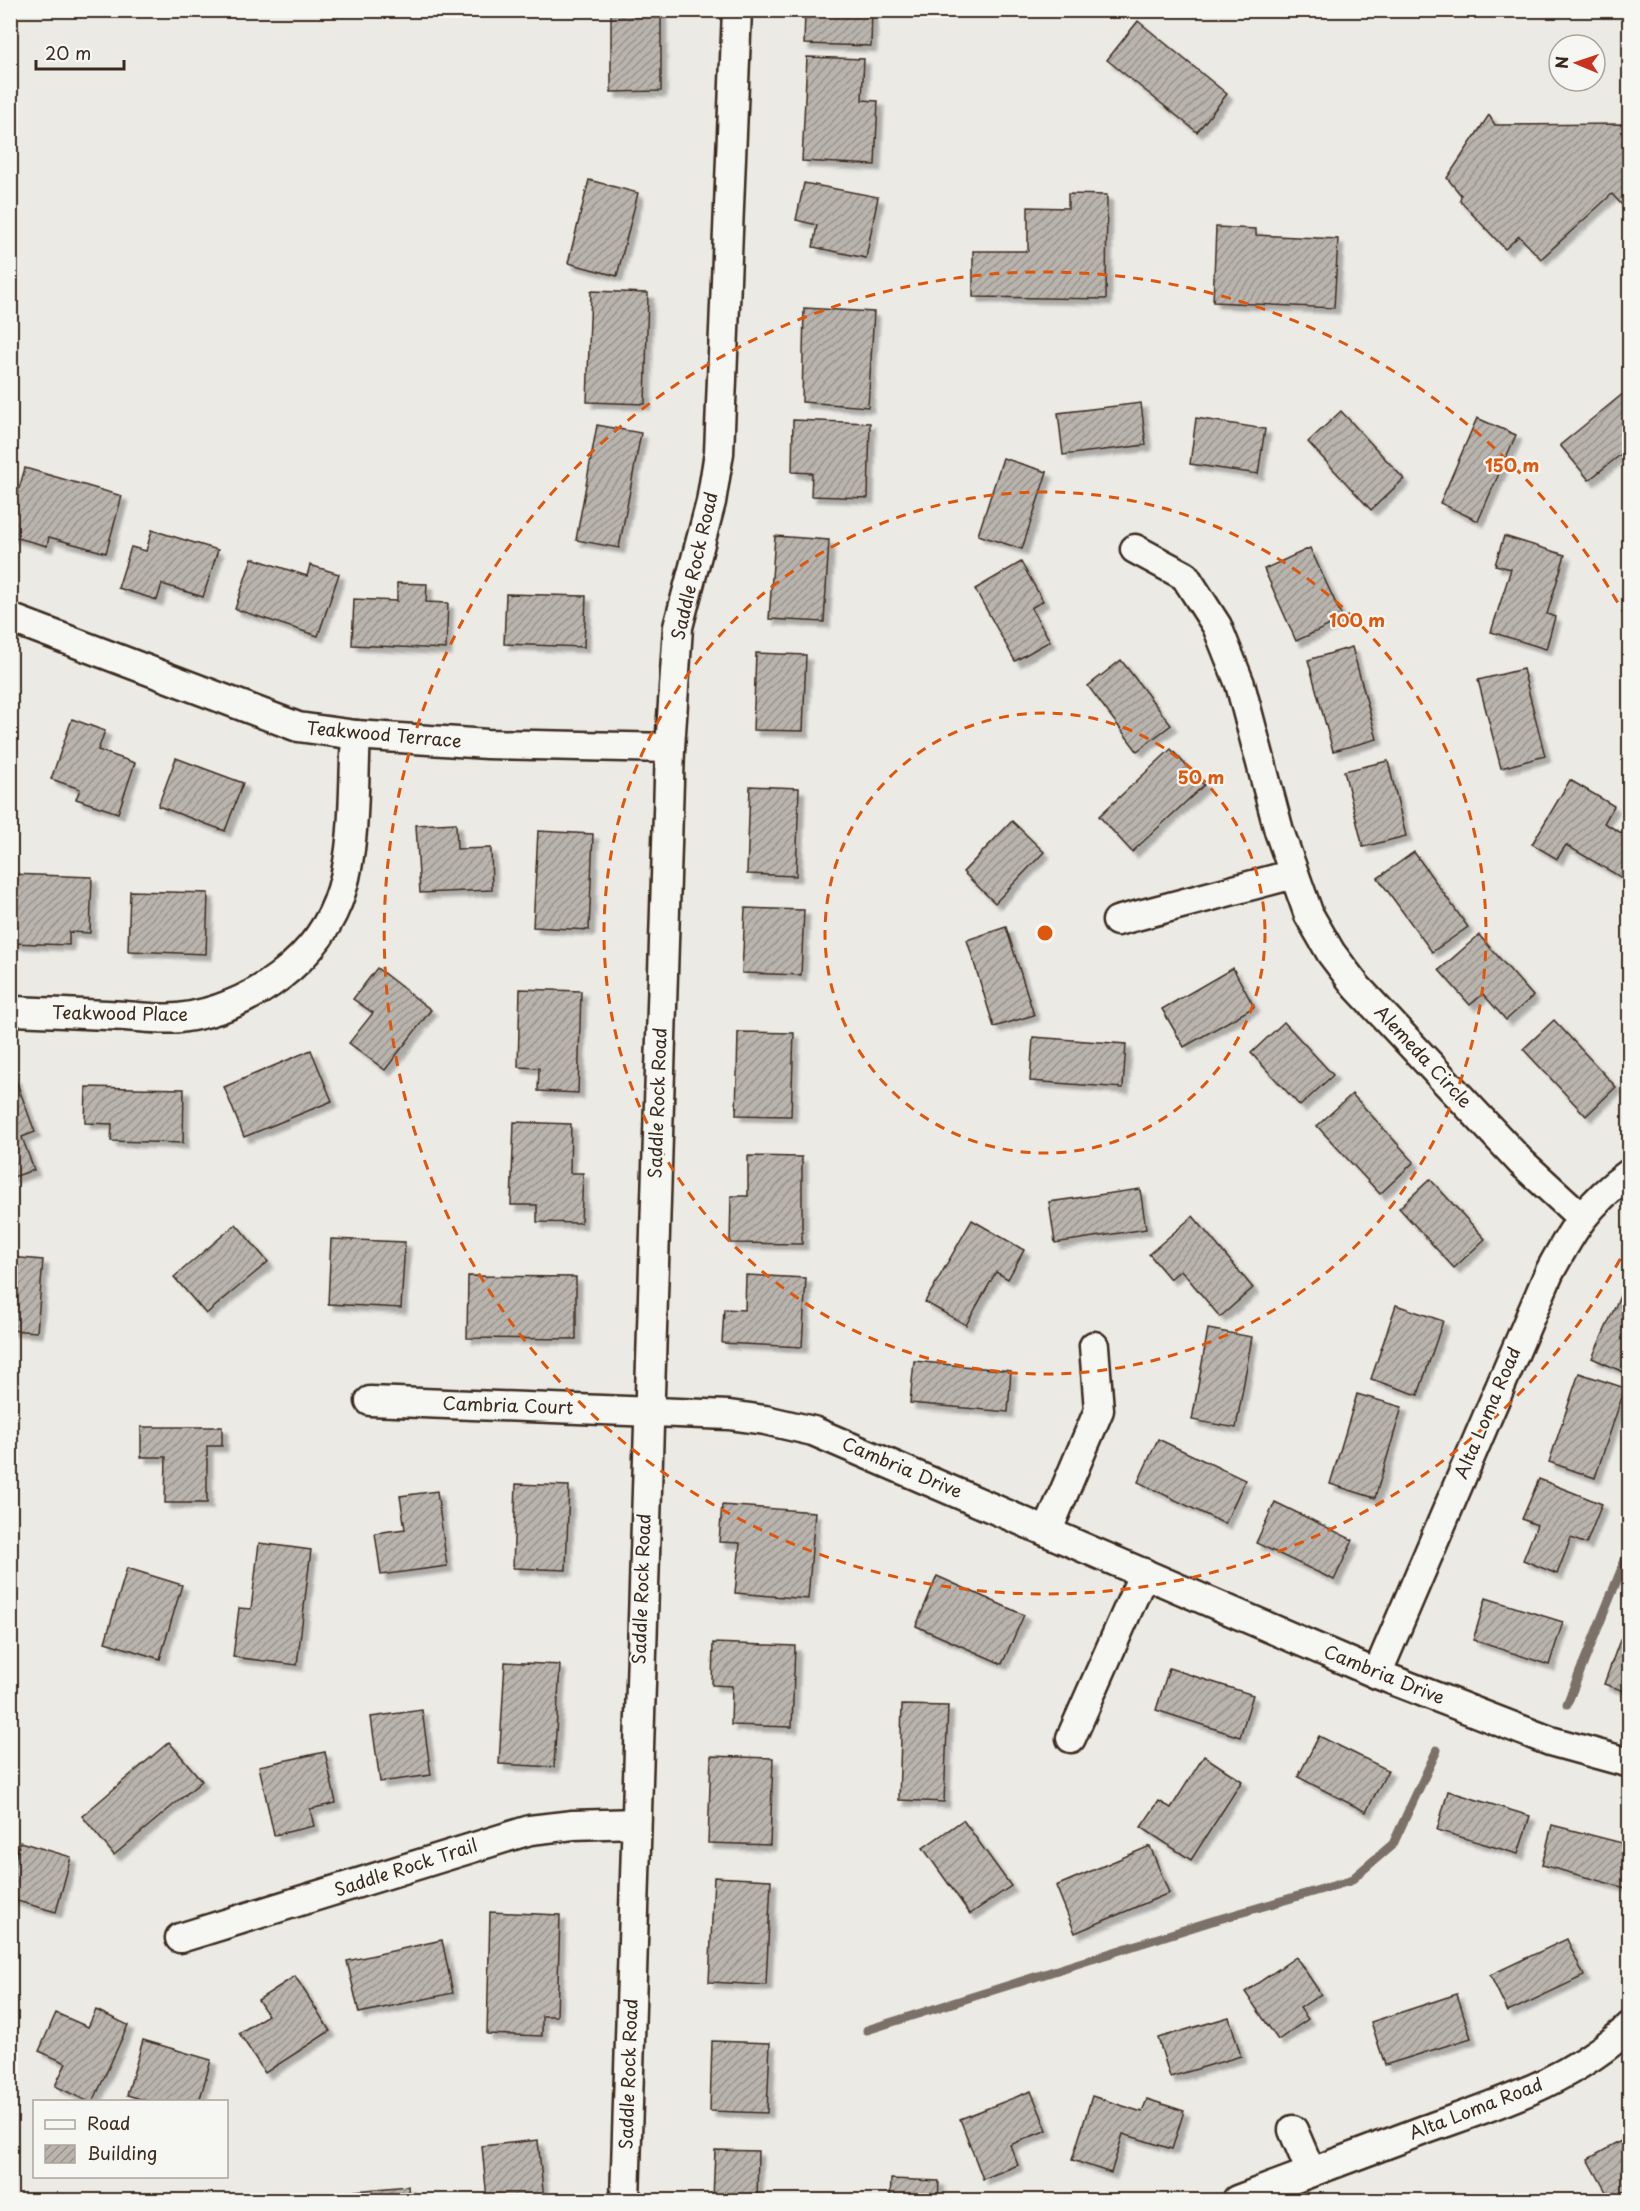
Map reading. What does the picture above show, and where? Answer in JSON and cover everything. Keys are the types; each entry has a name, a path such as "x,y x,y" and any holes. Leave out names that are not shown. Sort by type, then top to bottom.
{"street":[{"name":"Saddle Rock Road","path":"625,2200 647,1411 670,748 678,627 711,502 719,453 737,10"},
{"name":"Alemeda Circle","path":"1135,549 1185,576 1217,626 1240,684 1279,831 1310,915 1331,954 1356,986 1521,1162 1581,1217"},
{"name":"Teakwood Terrace","path":"10,618 273,720 298,727 356,735 487,744 670,748"},
{"name":"Teakwood Place","path":"10,1011 177,1018 213,1012 251,995 282,975 308,951 327,923 342,891 349,860 356,735"},
{"path":"1117,921 1294,874"},
{"name":"Alta Loma Road","path":"1377,1674 1549,1273 1581,1217 1600,1194 1629,1173"},
{"path":"1048,1530 1099,1410 1094,1346"},
{"name":"Cambria Court","path":"370,1401 647,1411"},
{"name":"Cambria Drive","path":"647,1411 747,1418 813,1431 1048,1530 1377,1674 1550,1741 1629,1763"},
{"path":"1071,1738 1144,1573"},
{"name":"Saddle Rock Trail","path":"180,1938 530,1830 573,1825 636,1823"},
{"name":"Alta Loma Road","path":"1237,2200 1522,2094 1572,2069 1612,2043 1629,2026"},
{"path":"1293,2130 1311,2172"}],"building":[{"path":"611,10 661,10 661,91 611,92"},
{"path":"805,10 872,10 871,46 804,44"},
{"path":"1138,21 1227,94 1197,132 1107,60"},
{"path":"807,57 864,59 862,100 878,101 875,165 802,161"},
{"path":"1489,115 1495,125 1624,124 1624,143 1630,139 1630,198 1622,205 1612,194 1541,259 1519,236 1505,249 1460,201 1461,195 1447,178"},
{"path":"589,180 638,193 617,276 568,263"},
{"path":"804,183 878,197 866,258 813,247 817,225 796,220"},
{"path":"1068,194 1107,195 1106,299 973,297 973,251 1028,251 1028,207 1068,208"},
{"path":"1216,227 1256,229 1256,235 1338,239 1334,308 1213,302"},
{"path":"591,291 648,293 645,404 587,402"},
{"path":"804,308 874,312 868,407 802,402"},
{"path":"1630,388 1630,447 1589,480 1560,445"},
{"path":"1141,403 1146,445 1063,455 1058,413"},
{"path":"1341,411 1404,479 1371,510 1308,442"},
{"path":"1196,418 1265,429 1258,474 1190,464"},
{"path":"1477,418 1516,435 1478,521 1440,503"},
{"path":"793,420 870,423 868,498 811,496 812,473 792,472"},
{"path":"597,425 641,433 619,548 576,540"},
{"path":"1003,458 1047,472 1022,549 978,535"},
{"path":"25,468 122,496 106,553 49,537 47,546 10,536 10,520"},
{"path":"152,530 218,550 203,597 162,584 157,600 118,588 131,547 146,551"},
{"path":"775,536 829,540 824,622 769,619"},
{"path":"1504,536 1565,555 1547,614 1555,617 1546,649 1491,632 1511,569 1495,565"},
{"path":"1310,548 1343,619 1296,641 1264,569"},
{"path":"252,558 307,576 310,565 339,574 318,636 235,609"},
{"path":"1021,562 1043,601 1031,608 1050,641 1015,661 975,589"},
{"path":"397,583 427,584 426,602 448,603 446,649 352,645 354,599 397,601"},
{"path":"506,594 586,596 584,647 504,644"},
{"path":"1352,647 1377,739 1333,751 1308,660"},
{"path":"756,653 806,655 803,731 753,730"},
{"path":"1121,660 1171,725 1137,751 1088,686"},
{"path":"1523,669 1545,756 1501,768 1478,680"},
{"path":"72,719 105,731 98,750 135,763 118,813 76,799 80,789 51,779"},
{"path":"1171,749 1204,785 1132,852 1099,816"},
{"path":"176,758 243,783 225,831 158,806"},
{"path":"1388,761 1406,836 1363,847 1344,771"},
{"path":"1570,780 1614,806 1604,823 1630,838 1630,866 1622,878 1566,845 1557,859 1532,844"},
{"path":"750,786 799,788 796,876 747,874"},
{"path":"1012,821 1044,852 995,903 963,872"},
{"path":"456,823 457,849 491,848 492,890 420,893 416,825"},
{"path":"538,831 593,834 589,930 533,927"},
{"path":"1414,852 1468,927 1432,952 1378,878"},
{"path":"10,874 92,877 90,933 69,932 69,945 10,943"},
{"path":"130,891 208,893 206,954 128,951"},
{"path":"745,908 804,910 801,975 742,973"},
{"path":"1006,927 1034,1015 994,1027 967,940"},
{"path":"1479,935 1533,996 1506,1020 1483,994 1470,1005 1439,970"},
{"path":"377,968 431,1010 385,1070 349,1043 373,1013 353,999"},
{"path":"1233,968 1254,1007 1184,1047 1162,1009"},
{"path":"520,989 581,991 578,1093 538,1091 539,1068 518,1067"},
{"path":"1554,1020 1616,1087 1586,1116 1523,1049"},
{"path":"1284,1022 1333,1075 1300,1106 1251,1053"},
{"path":"738,1032 794,1033 791,1116 736,1115"},
{"path":"1033,1037 1126,1044 1123,1088 1030,1081"},
{"path":"311,1050 332,1101 244,1137 224,1087"},
{"path":"15,1078 35,1132 22,1137 34,1170 10,1178 10,1080"},
{"path":"86,1087 184,1089 183,1143 111,1141 112,1124 85,1123"},
{"path":"1352,1094 1414,1162 1380,1194 1317,1126"},
{"path":"514,1122 571,1124 570,1173 583,1173 581,1223 537,1222 537,1205 511,1205"},
{"path":"748,1156 802,1157 802,1244 730,1243 731,1196 748,1196"},
{"path":"1430,1179 1485,1239 1454,1268 1399,1208"},
{"path":"1140,1189 1146,1229 1055,1243 1049,1202"},
{"path":"1193,1216 1253,1288 1220,1317 1181,1270 1170,1279 1149,1254"},
{"path":"972,1220 1024,1250 1008,1279 996,1272 966,1325 925,1302"},
{"path":"236,1224 268,1262 206,1314 174,1277"},
{"path":"331,1239 405,1242 401,1308 328,1304"},
{"path":"10,1257 43,1260 37,1332 10,1330"},
{"path":"746,1275 806,1278 802,1347 722,1343 724,1309 745,1310"},
{"path":"468,1276 576,1277 576,1339 467,1338"},
{"path":"1625,1285 1630,1287 1630,1375 1592,1358"},
{"path":"1396,1305 1443,1321 1418,1395 1371,1379"},
{"path":"1208,1329 1252,1337 1236,1428 1192,1420"},
{"path":"914,1361 1011,1371 1008,1412 910,1403"},
{"path":"1579,1373 1625,1388 1595,1478 1549,1462"},
{"path":"1357,1394 1402,1407 1375,1498 1330,1484"},
{"path":"141,1427 222,1427 222,1446 207,1446 207,1503 165,1503 166,1457 141,1457"},
{"path":"1158,1439 1245,1480 1225,1524 1138,1482"},
{"path":"1539,1479 1602,1504 1586,1544 1571,1538 1557,1574 1523,1560 1537,1525 1522,1519"},
{"path":"516,1484 569,1486 566,1570 513,1568"},
{"path":"437,1491 447,1566 381,1575 375,1533 405,1529 400,1496"},
{"path":"1275,1502 1353,1540 1334,1580 1256,1543"},
{"path":"722,1505 815,1512 808,1599 735,1593 740,1543 719,1542"},
{"path":"259,1543 311,1550 297,1665 233,1657 239,1608 251,1609"},
{"path":"127,1568 182,1585 160,1659 105,1642"},
{"path":"937,1576 1024,1615 1002,1664 916,1626"},
{"path":"1486,1598 1563,1622 1549,1665 1473,1640"},
{"path":"1620,1640 1630,1643 1630,1693 1604,1684"},
{"path":"713,1643 795,1646 792,1727 731,1725 732,1686 712,1685"},
{"path":"505,1662 560,1665 554,1767 499,1764"},
{"path":"1169,1668 1253,1695 1240,1737 1156,1710"},
{"path":"902,1705 948,1706 944,1802 899,1800"},
{"path":"422,1710 431,1775 380,1782 371,1717"},
{"path":"1319,1736 1388,1770 1366,1812 1298,1777"},
{"path":"169,1742 202,1781 114,1855 82,1816"},
{"path":"325,1752 336,1803 310,1809 314,1826 274,1835 259,1766"},
{"path":"711,1756 773,1758 770,1845 708,1843"},
{"path":"1204,1756 1242,1781 1191,1860 1141,1827 1159,1801 1171,1808"},
{"path":"1448,1791 1530,1816 1518,1854 1437,1830"},
{"path":"963,1820 1011,1886 970,1914 923,1848"},
{"path":"1552,1825 1630,1845 1629,1889 1542,1865"},
{"path":"20,1842 71,1857 56,1912 10,1899 10,1875"},
{"path":"1150,1846 1169,1893 1075,1933 1056,1886"},
{"path":"714,1877 771,1880 766,1985 709,1982"},
{"path":"490,1912 560,1915 557,2016 542,2016 542,2036 487,2034"},
{"path":"1567,1939 1584,1976 1508,2012 1490,1975"},
{"path":"442,1940 453,1993 359,2013 347,1961"},
{"path":"1296,1957 1321,1994 1300,2008 1308,2019 1278,2040 1245,1992"},
{"path":"295,1976 330,2031 265,2073 239,2033 268,2015 258,2000"},
{"path":"1457,1994 1471,2038 1385,2065 1371,2022"},
{"path":"96,2010 128,2025 94,2100 85,2100 55,2086 66,2063 39,2051 56,2013 88,2027"},
{"path":"1229,2017 1241,2056 1170,2077 1158,2038"},
{"path":"143,2040 211,2060 200,2100 144,2100 127,2095"},
{"path":"712,2041 770,2043 767,2113 710,2111"},
{"path":"1031,2091 1047,2130 1010,2145 1018,2165 983,2179 960,2119"},
{"path":"1092,2096 1142,2112 1147,2099 1184,2111 1172,2149 1123,2134 1111,2173 1072,2160"},
{"path":"1630,2136 1630,2188 1610,2199 1588,2159"},
{"path":"538,2140 544,2200 487,2200 482,2146"},
{"path":"715,2150 758,2151 757,2200 713,2200"},
{"path":"891,2179 939,2181 938,2200 890,2200"},
{"path":"408,2186 409,2200 356,2200 355,2191"}],"waterway":[{"path":"1567,1704 1630,1548"},
{"path":"867,2030 1209,1922 1350,1881 1393,1844 1437,1750"}]}
